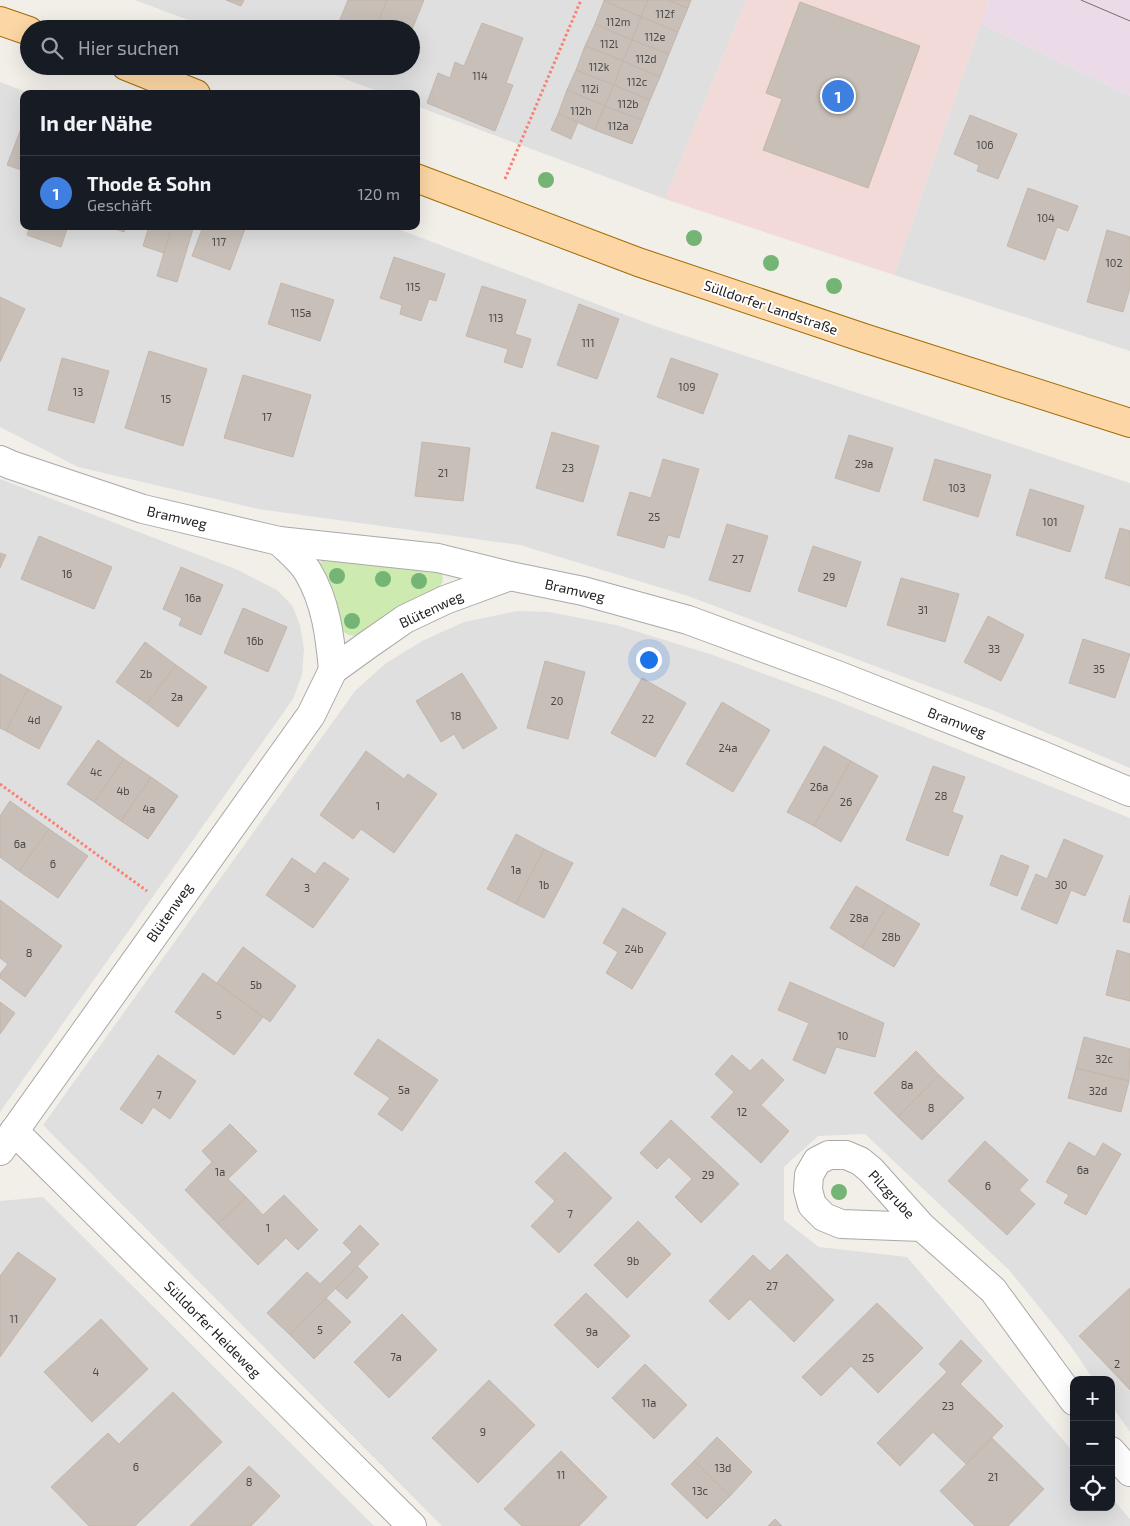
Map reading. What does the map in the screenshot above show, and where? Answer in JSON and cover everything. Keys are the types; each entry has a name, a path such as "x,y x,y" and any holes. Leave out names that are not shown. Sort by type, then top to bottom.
{"main road":[{"path":"0,21 20,28"},
{"path":"148,75 186,90"},
{"name":"Sülldorfer Landstraße","path":"420,180 648,265 874,341 1130,423"}],"street":[{"name":"Bramweg","path":"0,460 11,466 143,509 279,541 438,558 510,576 583,591 688,620 832,673 1039,754 1130,792"},
{"path":"279,541 308,571 322,603 330,634 333,670"},
{"name":"Blütenweg","path":"7,1141 311,715 333,670 405,619 446,600 510,576"},
{"name":"Sülldorfer Heideweg","path":"7,1141 412,1526"},
{"name":"Pilzgrube","path":"922,1227 993,1290 1070,1396"},
{"path":"1115,1455 1130,1472"}],"path":[{"path":"494,208 581,0"},
{"path":"0,784 171,909"}],"shaded area":[{"path":"135,0 746,0 665,199 420,107 420,90 374,90 335,75 420,75 420,20 188,20"},
{"path":"746,0 989,0 894,275 665,199"},
{"path":"989,0 1130,0 1130,96 981,23"},
{"path":"981,23 1130,96 1130,351 894,275"},
{"path":"0,82 21,90 20,230 401,230 655,326 1130,483 1130,768 992,710 688,596 520,545 258,509 78,467 0,427"},
{"path":"0,479 238,570 277,590 292,605 300,625 304,649 302,675 293,699 0,1112"},
{"path":"517,611 549,612 616,625 713,655 832,699 1130,818 1130,1432 1115,1411 1115,1376 1091,1376 1070,1345 1009,1270 865,1134 818,1136 784,1167 784,1220 819,1247 907,1257 1070,1448 1070,1511 1115,1511 1115,1502 1130,1519 1130,1526 442,1526 43,1125 355,691 385,664 422,641 464,622"},
{"path":"43,1197 374,1526 0,1526 0,1201"}],"green space":[{"path":"329,558 435,569 442,574 443,581 436,590 359,635 351,636 340,628 319,567 321,561"}],"building":[{"path":"226,0 244,0 241,6"},
{"path":"348,0 387,0 379,20 340,20"},
{"path":"387,0 424,0 416,20 379,20"},
{"path":"604,0 648,0 641,17"},
{"path":"648,0 667,0 688,8 678,32 641,17"},
{"path":"667,0 691,0 688,8"},
{"path":"604,1 641,17 632,40 595,24"},
{"path":"800,2 920,46 868,188 763,150 782,99 766,93"},
{"path":"641,17 678,32 669,54 632,40"},
{"path":"482,23 523,38 506,83 513,85 495,131 427,103 438,73 450,78 455,62 464,66"},
{"path":"595,24 632,40 623,61 585,46"},
{"path":"632,40 669,54 660,77 623,61"},
{"path":"585,46 623,61 614,85 576,70"},
{"path":"623,61 660,77 650,100 614,85"},
{"path":"576,70 614,85 605,106 567,90"},
{"path":"614,85 650,100 642,120 605,106"},
{"path":"567,90 605,106 595,130 558,114"},
{"path":"605,106 642,120 632,144 595,130"},
{"path":"558,114 578,122 571,139 551,130"},
{"path":"970,115 1017,134 998,179 977,171 979,165 954,154"},
{"path":"20,131 20,170 7,165"},
{"path":"1028,188 1078,206 1068,231 1057,227 1045,260 1007,246"},
{"path":"29,230 67,230 61,247 27,235"},
{"path":"148,230 171,230 164,253 143,246"},
{"path":"171,230 193,230 177,282 157,276"},
{"path":"202,230 245,230 230,270 192,256"},
{"path":"1107,230 1130,237 1130,288 1123,312 1087,302"},
{"path":"394,257 445,274 436,301 429,299 421,321 400,314 402,305 380,298"},
{"path":"281,283 334,300 320,341 268,324"},
{"path":"482,286 526,300 515,334 531,339 522,368 504,362 508,349 466,336"},
{"path":"0,297 25,309 0,362"},
{"path":"579,304 619,319 597,379 557,365"},
{"path":"149,351 207,369 183,446 125,428"},
{"path":"62,358 109,371 94,423 48,410"},
{"path":"671,358 718,374 703,414 657,397"},
{"path":"243,375 311,395 293,457 224,438"},
{"path":"552,432 599,446 583,502 536,488"},
{"path":"849,435 893,448 879,492 835,478"},
{"path":"422,442 470,448 463,501 415,496"},
{"path":"663,459 699,469 679,538 668,535 664,548 617,535 630,492 651,498"},
{"path":"935,459 991,475 978,517 923,500"},
{"path":"1030,489 1084,506 1070,552 1016,535"},
{"path":"727,524 768,536 750,592 709,580"},
{"path":"1120,528 1130,531 1130,586 1105,578"},
{"path":"39,536 112,567 94,609 21,579"},
{"path":"813,546 861,562 846,607 798,591"},
{"path":"0,553 6,555 0,568"},
{"path":"181,567 223,585 201,635 179,625 182,618 163,609"},
{"path":"901,578 959,594 945,642 887,625"},
{"path":"243,608 287,627 268,672 224,653"},
{"path":"988,616 1024,635 1001,681 964,662"},
{"path":"1083,639 1130,654 1115,698 1069,683"},
{"path":"145,642 176,665 147,704 116,682"},
{"path":"545,661 585,672 568,739 527,728"},
{"path":"176,665 207,687 178,727 147,704"},
{"path":"462,673 497,728 463,749 454,734 441,742 416,701"},
{"path":"0,674 28,689 6,731 0,728"},
{"path":"642,678 686,703 655,757 611,733"},
{"path":"28,689 62,707 39,749 6,731"},
{"path":"722,702 770,730 733,792 686,764"},
{"path":"98,740 124,759 94,802 67,784"},
{"path":"824,746 851,761 814,826 787,812"},
{"path":"366,751 404,779 408,774 437,794 394,853 361,829 353,839 320,815"},
{"path":"124,759 151,777 121,821 94,802"},
{"path":"851,761 878,776 841,842 814,826"},
{"path":"933,766 965,777 952,812 963,816 948,856 906,840"},
{"path":"151,777 178,796 148,839 121,821"},
{"path":"10,801 49,829 19,871 0,857 0,816"},
{"path":"49,829 88,856 58,898 19,871"},
{"path":"516,834 544,849 516,904 487,889"},
{"path":"1064,839 1103,856 1085,896 1071,890 1057,924 1021,909 1036,874 1047,879"},
{"path":"544,849 573,863 544,918 516,904"},
{"path":"1001,855 1029,866 1017,896 990,885"},
{"path":"292,858 315,874 324,862 349,879 313,928 266,895"},
{"path":"856,886 888,905 862,948 830,928"},
{"path":"1130,895 1130,923 1123,921"},
{"path":"0,900 62,946 25,997 0,978 0,974 8,964 0,958"},
{"path":"888,905 920,924 894,967 862,948"},
{"path":"623,908 666,933 632,989 606,973 618,952 603,943"},
{"path":"243,947 296,986 270,1022 217,983"},
{"path":"1117,950 1130,954 1130,1001 1106,995"},
{"path":"203,973 263,1017 234,1055 175,1012"},
{"path":"790,982 884,1023 875,1057 836,1047 825,1074 793,1060 809,1023 778,1010"},
{"path":"0,1002 15,1013 0,1034"},
{"path":"1084,1037 1130,1049 1129,1081 1076,1068"},
{"path":"378,1039 438,1080 402,1131 378,1114 390,1098 354,1074"},
{"path":"916,1051 939,1075 898,1117 874,1093"},
{"path":"158,1055 196,1081 170,1119 153,1107 142,1124 120,1109"},
{"path":"732,1055 750,1071 762,1059 784,1080 761,1105 789,1131 761,1163 711,1117 734,1092 715,1074"},
{"path":"1076,1068 1129,1081 1121,1112 1068,1098"},
{"path":"939,1075 964,1098 922,1140 898,1117"},
{"path":"671,1120 739,1184 701,1223 675,1197 692,1179 669,1157 657,1169 640,1153"},
{"path":"230,1124 257,1151 228,1179 246,1197 218,1224 185,1190 212,1162 202,1151"},
{"path":"985,1141 1028,1180 1019,1190 1035,1204 1007,1235 948,1181"},
{"path":"1069,1142 1095,1157 1103,1143 1121,1154 1086,1215 1064,1203 1069,1195 1046,1182"},
{"path":"565,1152 612,1198 559,1253 531,1226 555,1201 535,1182"},
{"path":"284,1195 318,1230 298,1250 286,1238 258,1265 218,1224 246,1197 263,1215"},
{"path":"638,1221 671,1254 627,1298 594,1265"},
{"path":"360,1225 379,1244 290,1335 267,1313 307,1272 320,1284 352,1252 343,1243"},
{"path":"18,1252 56,1279 0,1357 0,1276"},
{"path":"787,1254 834,1300 794,1342 750,1299 729,1320 709,1301 753,1255 770,1271"},
{"path":"357,1266 368,1277 347,1299 336,1289"},
{"path":"1130,1288 1130,1390 1079,1336"},
{"path":"586,1293 630,1336 598,1368 554,1325"},
{"path":"326,1298 351,1322 314,1359 290,1335"},
{"path":"877,1303 923,1348 878,1393 851,1366 821,1396 802,1377"},
{"path":"402,1314 437,1350 389,1398 354,1362"},
{"path":"101,1319 148,1369 92,1422 44,1372"},
{"path":"961,1340 982,1361 960,1384 1003,1426 966,1464 933,1432 900,1466 877,1443 947,1372 939,1364"},
{"path":"645,1364 687,1405 654,1439 612,1398"},
{"path":"489,1380 535,1425 478,1483 432,1438"},
{"path":"173,1392 222,1442 135,1526 89,1526 51,1487 108,1433 119,1444"},
{"path":"717,1437 752,1472 730,1496 694,1461"},
{"path":"992,1438 1044,1489 1008,1526 975,1526 940,1491"},
{"path":"561,1451 607,1497 579,1526 522,1526 504,1509"},
{"path":"694,1461 730,1496 707,1519 671,1484"},
{"path":"249,1466 280,1496 251,1526 190,1526"},
{"path":"775,1519 782,1526 768,1526"}],"tram line":[{"path":"1081,0 1130,21"}],"place":[{"name":"Thode & Sohn","path":"838,96"}]}
